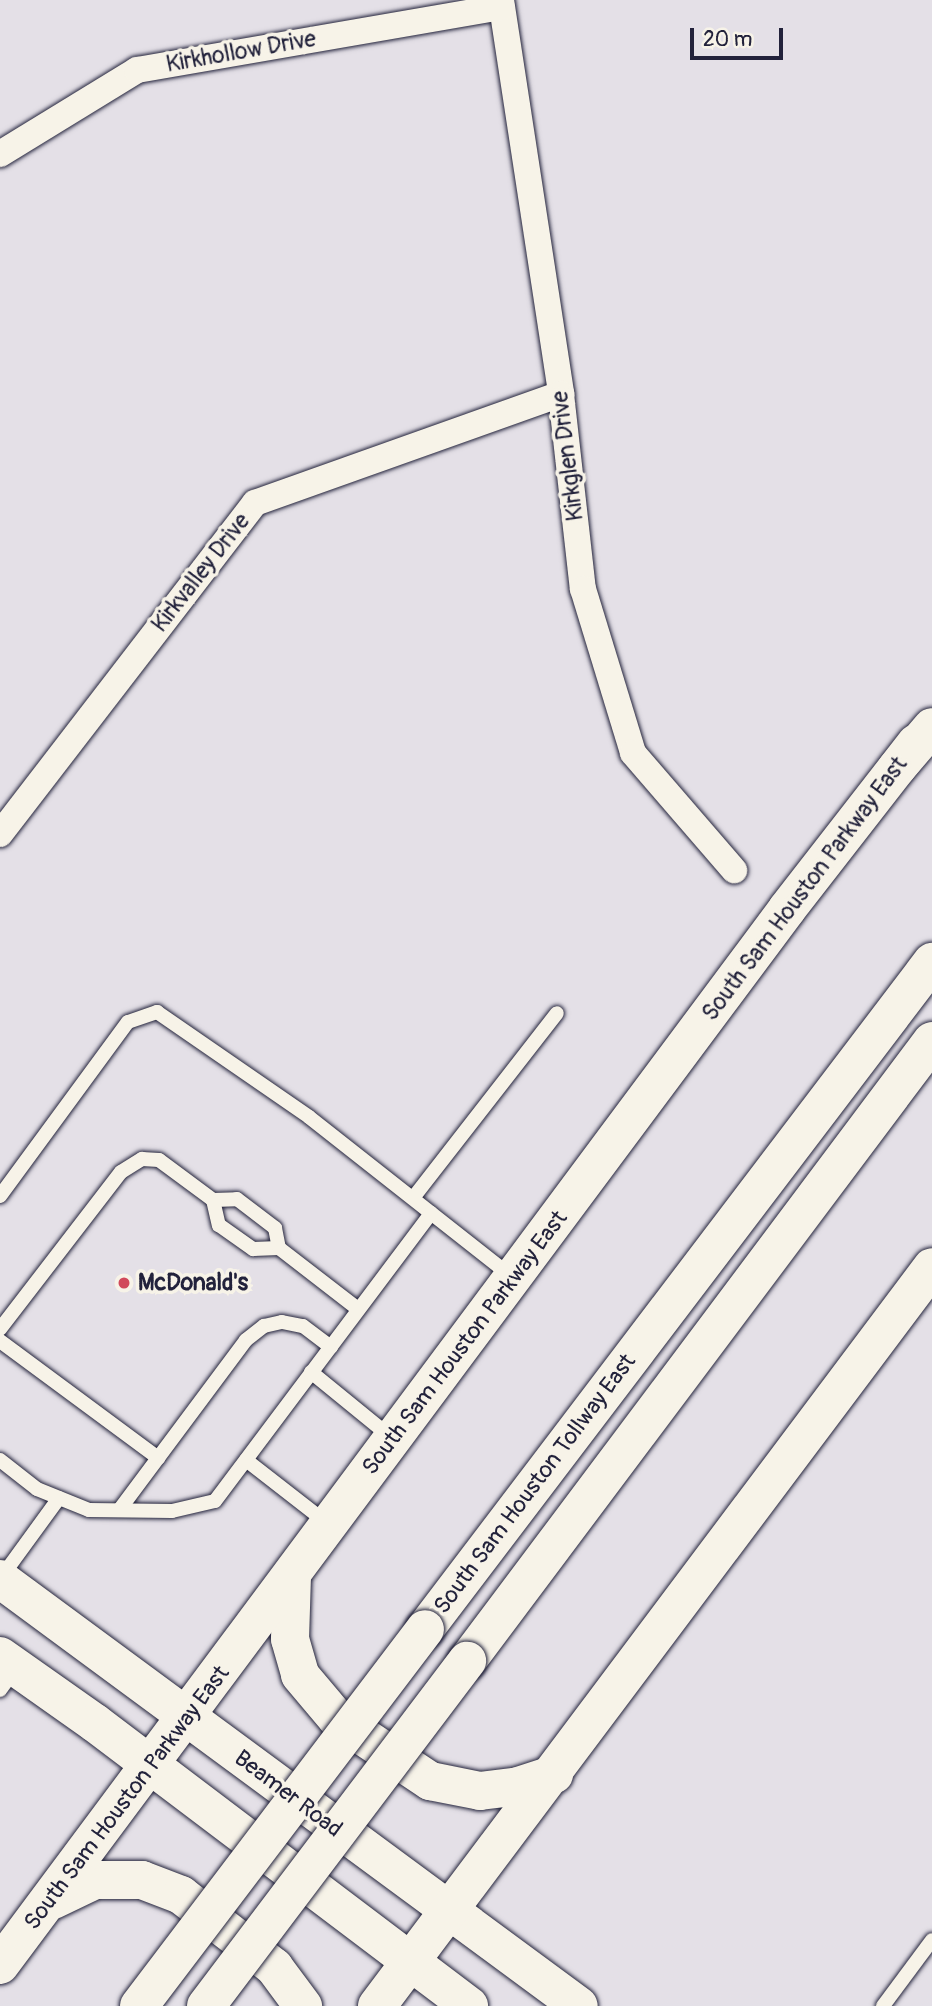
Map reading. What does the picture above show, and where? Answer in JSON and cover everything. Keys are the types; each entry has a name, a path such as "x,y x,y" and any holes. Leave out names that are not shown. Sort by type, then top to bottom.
{"main road":[{"name":"South Sam Houston Parkway East","path":"0,1965 150,1768 513,1278 932,724"},
{"name":"South Sam Houston Tollway East","path":"139,2006 932,962"},
{"path":"206,2006 932,1041"},
{"path":"377,2006 450,1914 932,1267"},
{"path":"292,1576 290,1639 300,1675 337,1718 430,1781 480,1791 518,1786 554,1774"},
{"name":"Beamer Road","path":"0,1579 450,1914 579,2006"},
{"path":"5,1672 95,1723 150,1768 469,2006"},
{"path":"48,1903 95,1880 142,1880 181,1895 274,1967 303,2006"}],"street":[{"name":"Kirkhollow Drive","path":"0,153 137,70 502,3"},
{"name":"Kirkglen Drive","path":"502,3 561,394 583,589 634,753 734,870"},
{"name":"Kirkvalley Drive","path":"0,834 255,503 561,394"}],"lane":[{"path":"0,1196 128,1022 157,1012 309,1117 513,1278"},
{"path":"413,1198 557,1013"},
{"path":"0,1329 121,1172 142,1159 159,1160 213,1200 237,1199 275,1228 279,1248 358,1309"},
{"path":"213,1200 219,1225 253,1250 279,1248"},
{"path":"0,1460 37,1489 89,1510 173,1511 215,1501 432,1213"},
{"path":"120,1509 246,1340 264,1326 282,1322 303,1326 331,1347"},
{"path":"0,1341 158,1458"},
{"path":"312,1372 393,1439"},
{"path":"246,1460 329,1525"},
{"path":"0,1579 59,1498"},
{"path":"883,2006 932,1940"}],"place":[{"name":"McDonald's","path":"124,1283"}]}
